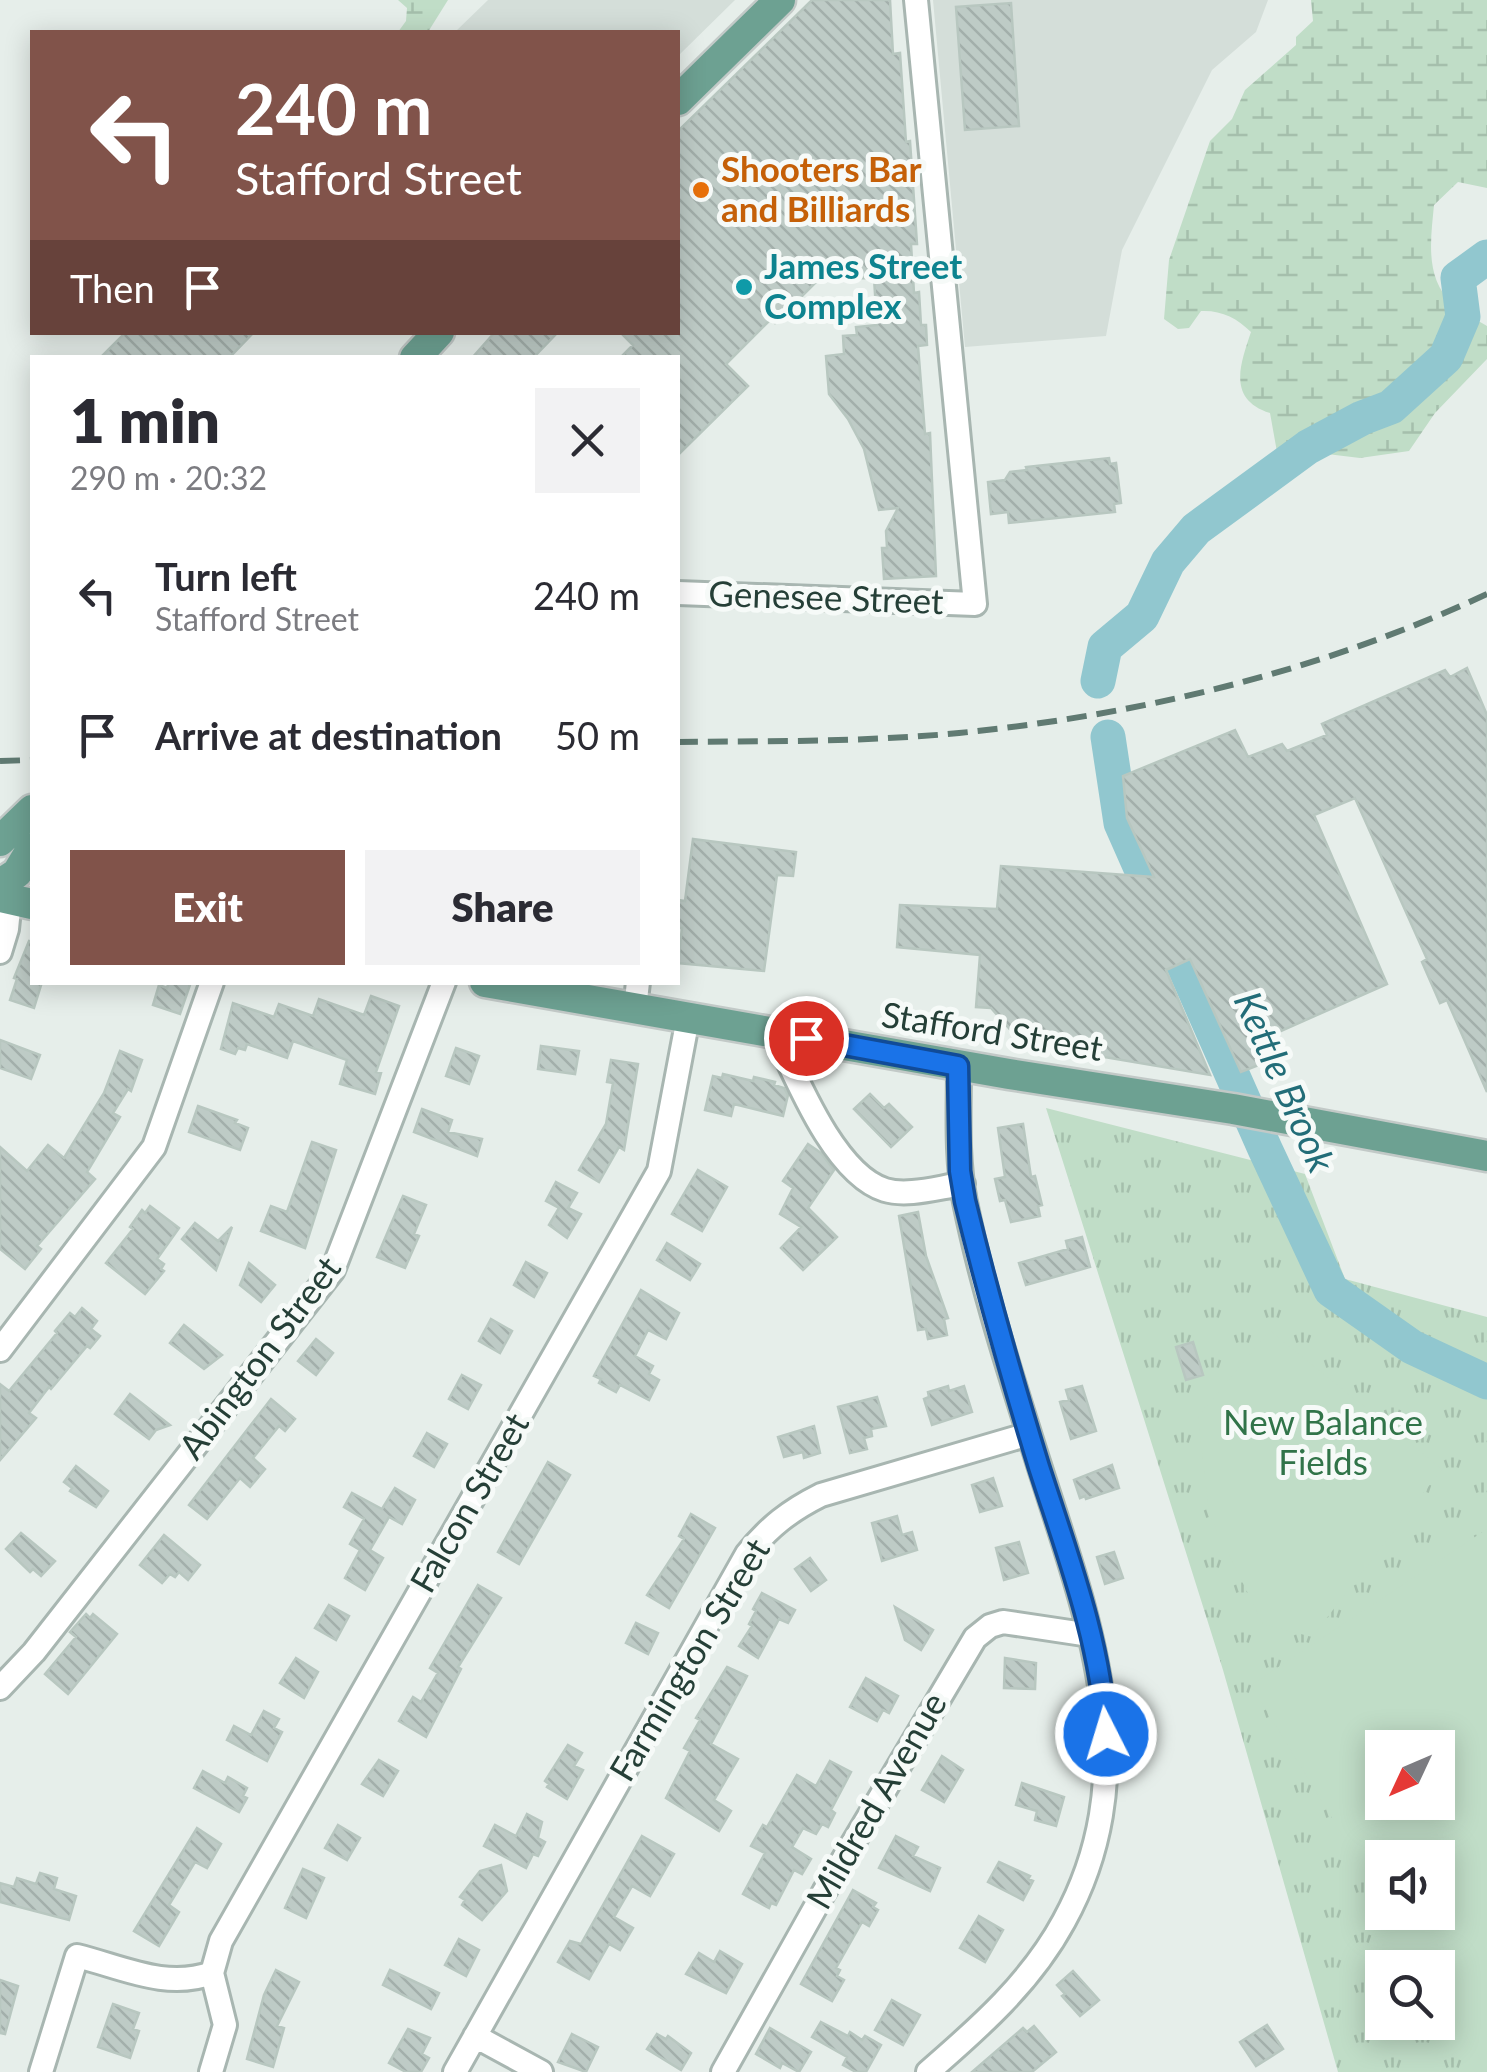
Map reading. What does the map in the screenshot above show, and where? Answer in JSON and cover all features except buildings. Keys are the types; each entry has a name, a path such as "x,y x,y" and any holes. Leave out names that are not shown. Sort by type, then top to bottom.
{"main road":[{"path":"680,98 780,0"},
{"path":"418,355 436,335"},
{"path":"0,841 30,812"},
{"path":"11,896 30,852"},
{"name":"Stafford Street","path":"517,985 637,996 688,1018 958,1066 1233,1108 1487,1156"}],"street":[{"name":"Genesee Street","path":"680,593 975,604 916,0"},
{"path":"0,952 8,929 11,896"},
{"path":"0,1350 154,1147 211,985"},
{"name":"Abington Street","path":"0,1688 34,1652 334,1270 443,985"},
{"name":"Falcon Street","path":"212,1973 221,1941 659,1171 688,1018"},
{"path":"775,1033 810,1108 839,1153 866,1179 884,1190 905,1192 962,1184"},
{"path":"939,2068 1023,1981 1066,1919 1094,1844 1106,1770 1104,1698 1090,1635 980,1262 962,1184 958,1066"},
{"name":"Farmington Street","path":"455,2072 746,1554 768,1528 820,1495 1029,1434"},
{"name":"Mildred Avenue","path":"723,2072 974,1638 1003,1622 1090,1635"},
{"path":"41,2072 77,1956 166,1981 192,1980 212,1973 225,2025 211,2072"},
{"path":"475,2036 541,2072"}],"shaded area":[{"path":"488,0 735,0 680,54 680,30 457,30"},
{"path":"933,0 1268,0 1256,32 1212,70 1122,250 1106,336 965,347"}],"green space":[{"path":"398,0 448,0 429,30 399,30 406,21 407,8"},
{"path":"1311,0 1487,0 1487,188 1458,182 1434,205 1431,244 1433,270 1444,294 1487,326 1487,359 1435,413 1409,451 1360,458 1327,454 1304,461 1277,452 1270,413 1256,407 1242,390 1241,368 1251,332 1234,319 1215,312 1201,311 1189,328 1178,329 1164,319 1169,260 1210,141 1232,119 1245,90 1296,45 1296,37 1313,21"},
{"name":"New Balance Fields","path":"1046,1108 1305,1174 1345,1279 1487,1317 1487,2072 1338,2072 1223,1670"},
{"path":"1270,1331 1442,1469 1312,1637 1263,1624 1209,1514 1198,1416"},
{"path":"1487,1529 1487,2069 1455,2017 1455,1950 1413,1950 1401,1930 1455,1930 1455,1840 1365,1840 1365,1872 1251,1685"}],"waterway":[{"name":"Kettle Brook","path":"1098,681 1105,647 1142,616 1168,562 1196,529 1308,447 1391,407 1446,357 1463,317 1458,278 1487,257"},
{"name":"Kettle Brook","path":"1108,737 1121,823 1331,1290 1412,1347 1487,1382"}],"railway":[{"path":"680,742 924,736 1095,715 1229,686 1295,667 1360,646 1487,594"},
{"path":"0,761 30,760"}],"place":[{"name":"Shooters Bar and Billiards","path":"701,190"},
{"name":"James Street Complex","path":"744,287"}],"route":[{"path":"806,1038 958,1066 960,1171 965,1201 1019,1400 1090,1635 1104,1698 1106,1734"}]}
